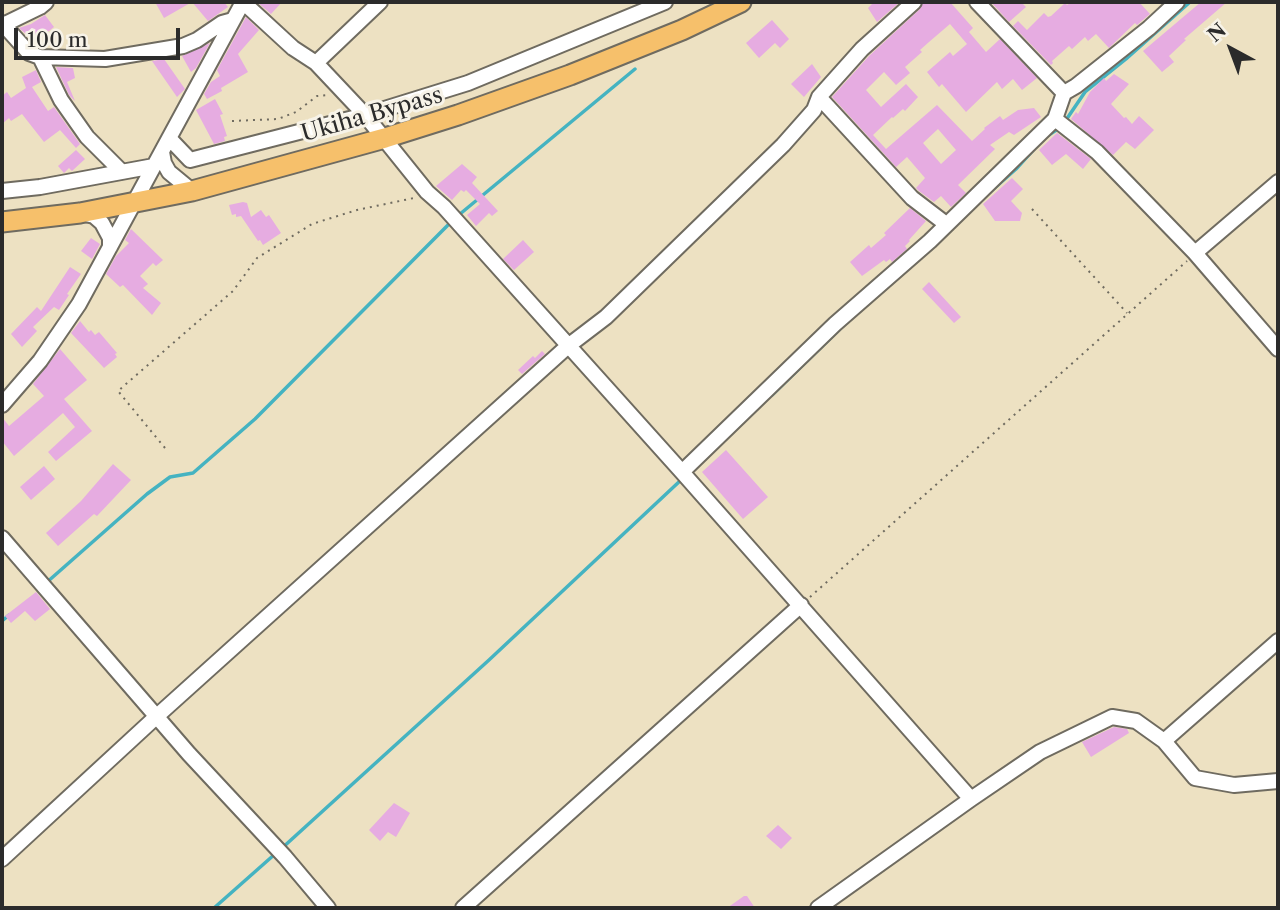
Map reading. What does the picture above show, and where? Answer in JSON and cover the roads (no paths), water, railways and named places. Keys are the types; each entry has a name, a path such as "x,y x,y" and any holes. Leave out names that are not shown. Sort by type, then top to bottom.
{"highway":[{"name":"Ukiha Bypass","path":"2,222 80,213 192,191 386,138 458,116 570,75 682,30 741,2"}],"street":[{"path":"46,2 3,24 29,53 40,57 105,58 169,49 190,43 222,23 233,20"},
{"path":"2,405 40,361 79,304 243,2 293,48 316,63 365,115 427,192 682,472 971,799"},
{"path":"316,63 380,2"},
{"path":"169,138 190,159 365,115 468,83 665,2"},
{"path":"2,859 568,346 606,317 783,145 814,110 818,97 862,49 914,2"},
{"path":"682,472 835,324 930,241 946,223 1062,124 1064,93 977,2"},
{"path":"1064,93 1177,2"},
{"path":"40,57 61,100 87,137 122,173"},
{"path":"818,97 912,198 946,223"},
{"path":"1062,124 1097,152 1195,253 1278,349"},
{"path":"162,152 169,172 192,191"},
{"path":"2,191 154,166"},
{"path":"1195,253 1278,182"},
{"path":"80,213 94,216 102,223 110,239 110,249"},
{"path":"2,538 189,754 285,857 328,908"},
{"path":"463,908 801,605"},
{"path":"1164,741 1278,641"},
{"path":"818,908 1040,752 1112,717 1136,721 1164,741 1195,778 1234,785 1278,781"}],"waterway":[{"path":"1066,120 1085,92 1190,2"},
{"path":"460,214 635,69"},
{"path":"1044,138 1058,129"},
{"path":"990,192 1034,149"},
{"path":"46,583 147,494 170,477 193,473 255,419 449,224"},
{"path":"772,395 847,322"},
{"path":"281,849 489,660 681,480"},
{"path":"2,621 9,615"},
{"path":"214,908 275,854"}]}
